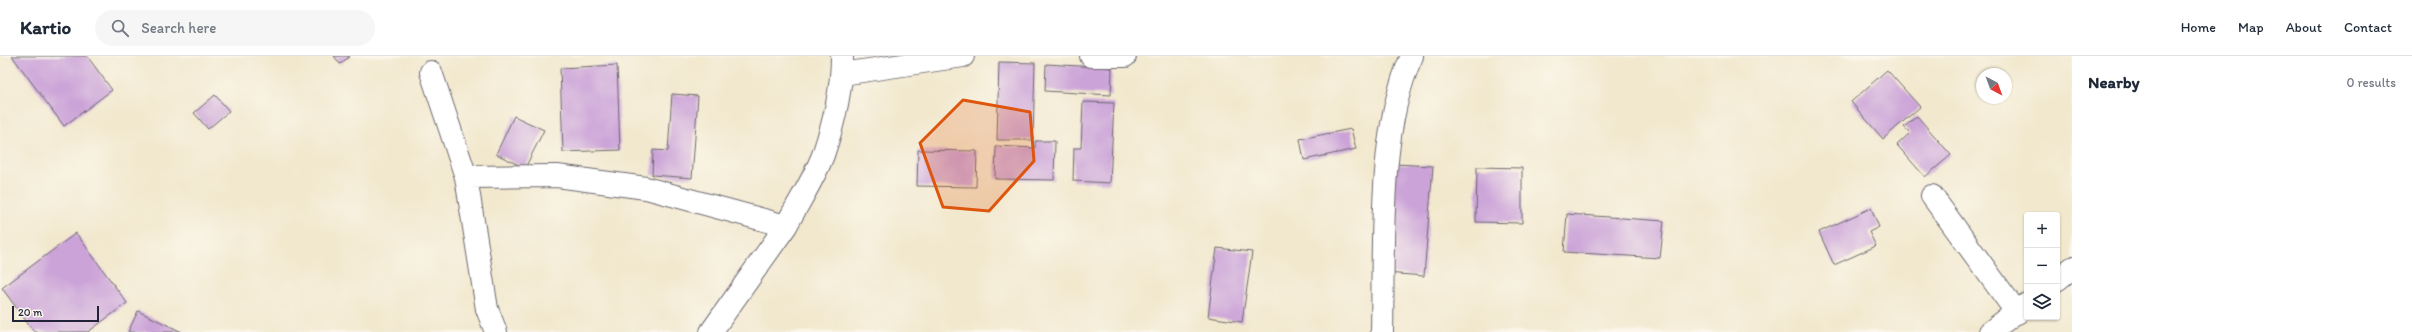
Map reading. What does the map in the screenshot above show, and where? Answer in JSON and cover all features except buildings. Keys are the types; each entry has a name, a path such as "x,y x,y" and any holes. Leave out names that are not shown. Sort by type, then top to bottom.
{"street":[{"path":"711,332 786,226 822,156 834,118 842,65 962,56"},
{"path":"1091,56 1125,56"},
{"path":"1382,332 1386,163 1405,71 1412,56"},
{"path":"431,72 466,177 487,308 496,332"},
{"path":"466,177 557,176 646,188 786,226"},
{"path":"1932,196 2022,308 1990,332"},
{"path":"2060,278 2072,268"}],"highlighted area":[{"path":"963,100 1030,112 1034,161 989,211 943,207 920,143"}]}
